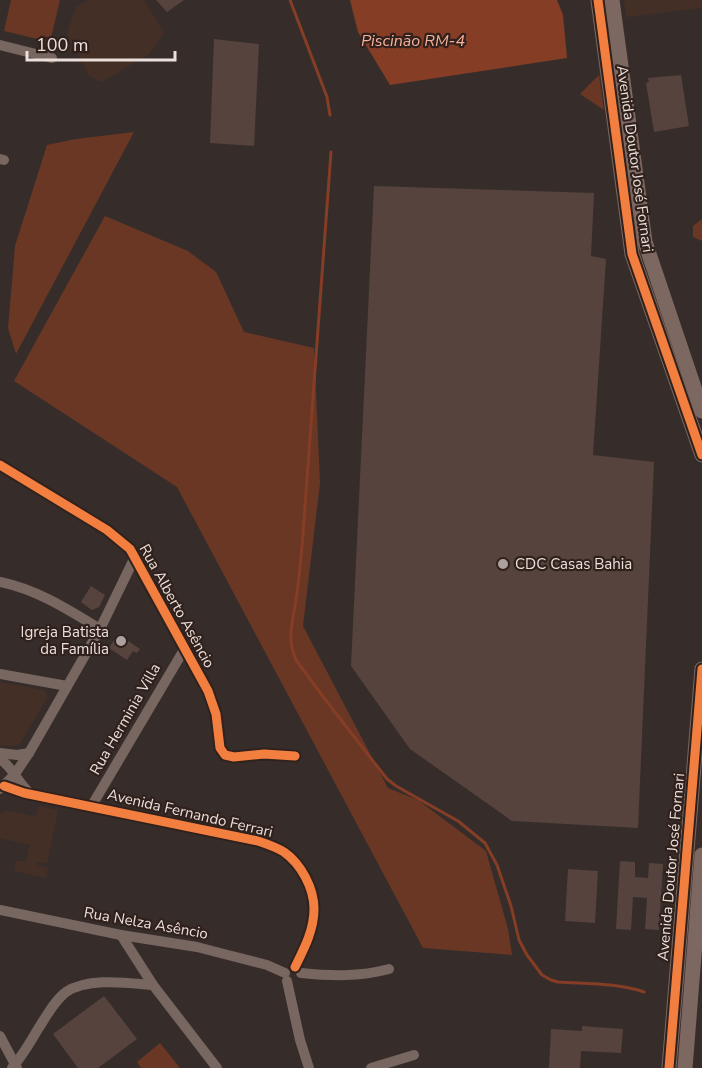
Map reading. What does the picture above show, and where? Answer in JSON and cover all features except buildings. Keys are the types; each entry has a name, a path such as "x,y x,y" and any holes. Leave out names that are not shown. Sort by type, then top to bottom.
{"street":[{"name":"Avenida Doutor José Fornari","path":"598,0 632,254 702,455"},
{"name":"Avenida Doutor José Fornari","path":"612,0 645,242 702,411"},
{"path":"0,45 52,58"},
{"name":"Rua Alberto Asêncio","path":"0,465 107,530 130,549 208,691 214,706 220,748 225,755 234,757 264,754 295,756"},
{"path":"2,788 30,753 100,629 135,557"},
{"path":"0,582 46,597 100,629"},
{"name":"Rua Herminia Villa","path":"91,807 185,648"},
{"name":"Avenida Doutor José Fornari","path":"669,1068 702,669"},
{"path":"0,674 67,686"},
{"path":"0,753 16,755 30,753"},
{"path":"0,759 9,766 23,787 31,794"},
{"name":"Avenida Fernando Ferrari","path":"2,788 258,841 275,847 289,856 300,869 308,884 314,909 309,934 293,975 293,1008 309,1068"},
{"name":"Avenida Doutor José Fornari","path":"685,1068 702,855"},
{"name":"Rua Nelza Asêncio","path":"0,910 121,935 197,947 267,965 293,975 351,976 389,969"},
{"path":"121,935 153,985 217,1068"},
{"path":"15,1067 53,1006 70,990 86,984 106,982 153,985"},
{"path":"0,1036 15,1067"},
{"path":"371,1068 414,1055"}],"shaded area":[{"path":"11,0 60,0 50,42 4,31"},
{"path":"88,0 144,0 164,33 149,54 102,82 90,77 67,34 76,7"},
{"path":"624,0 702,0 702,8 626,17"},
{"path":"599,75 604,110 580,94"},
{"path":"134,132 16,354 8,328 15,246 47,145"},
{"path":"105,216 188,251 216,272 244,332 314,348 320,483 303,626 388,788 418,800 486,851 508,929 512,955 423,948 177,487 14,381"},
{"path":"702,219 702,241 693,237 693,226"},
{"path":"0,682 46,692 47,698 21,742 14,746 0,745"},
{"path":"39,806 58,810 47,863 37,862 37,865 48,867 46,878 14,871 16,861 26,861 30,845 0,838 0,813 6,810 36,817"},
{"path":"160,1043 180,1068 141,1068 137,1062"}],"water":[{"name":"Piscinão RM-4","path":"350,0 557,0 563,15 567,58 390,85 358,32"}],"waterway":[{"path":"290,0 327,97 330,115"},
{"path":"331,152 302,547 291,630 291,644 296,660 387,779 458,821 485,843 497,865 511,906 519,940 542,975 558,982 613,985 644,992"}],"cycle path":[{"path":"598,0 632,254 702,455"},
{"path":"0,465 107,530 130,549 208,691 216,714 220,748 225,755 234,757 264,754 295,756"},
{"path":"669,1068 702,669"},
{"path":"4,786 24,793 258,841 284,852 296,863 305,877 312,893 314,909 310,932 295,967"}],"place":[{"name":"CDC Casas Bahia","path":"503,564"},
{"name":"Igreja Batista da Família","path":"121,641"}]}
